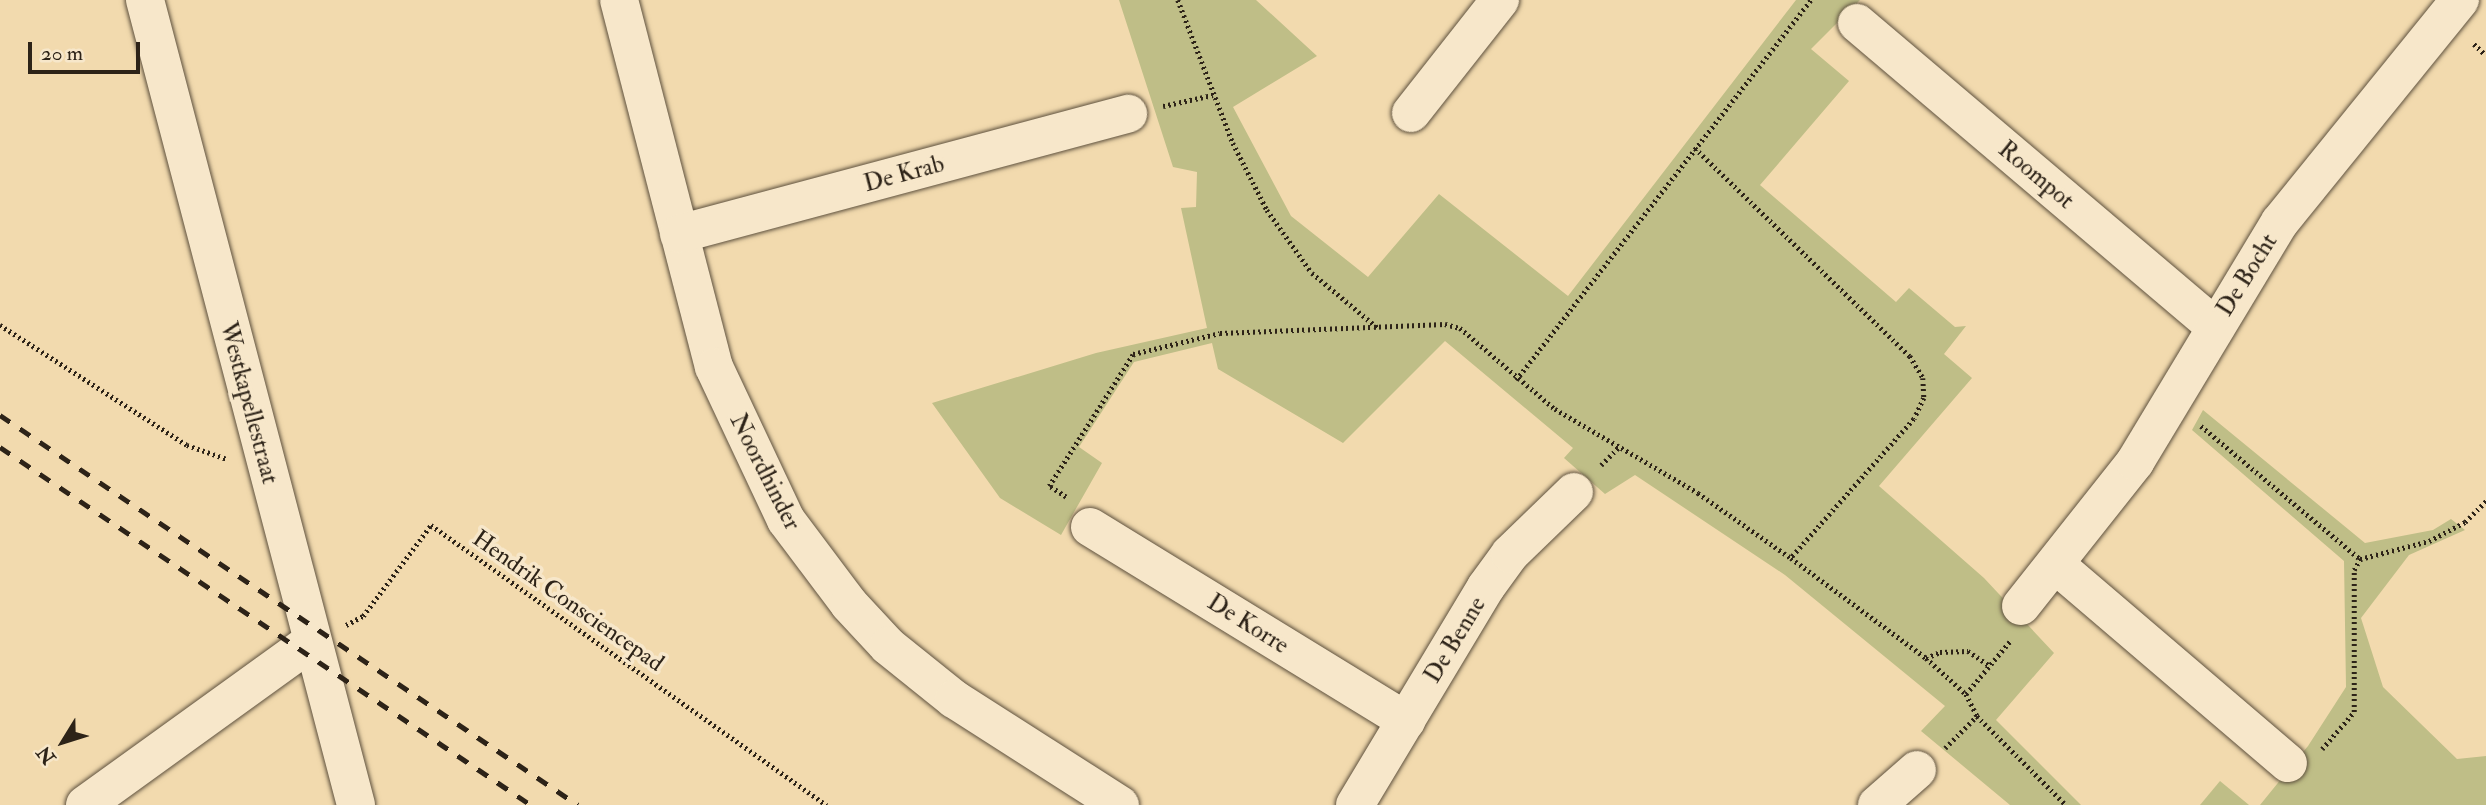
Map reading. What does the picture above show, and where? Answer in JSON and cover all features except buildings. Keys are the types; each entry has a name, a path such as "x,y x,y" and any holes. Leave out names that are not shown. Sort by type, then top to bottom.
{"street":[{"name":"Westkapellestraat","path":"145,0 310,643 356,805"},
{"name":"Noordhinder","path":"619,0 714,367 743,434 786,520 849,604 888,646 954,699 1120,805"},
{"path":"1411,113 1500,0"},
{"name":"De Bocht","path":"2021,606 2135,462 2280,222 2443,6"},
{"name":"Roompot","path":"1857,23 2215,327"},
{"name":"De Krab","path":"679,234 1128,114"},
{"name":"De Benne","path":"1355,805 1502,565 1574,492"},
{"name":"De Korre","path":"1090,527 1406,721"},
{"path":"2056,565 2303,758"},
{"path":"85,805 310,643"},
{"path":"1877,805 1917,770"}],"path":[{"path":"1178,0 1213,94 1250,181 1288,242 1340,299 1379,328"},
{"path":"1516,380 1811,0"},
{"path":"1128,114 1213,94"},
{"path":"1696,148 1910,356 1923,378 1924,398 1914,419 1791,558"},
{"path":"1090,527 1082,506 1049,486 1133,354 1220,333 1445,324 1460,328 1516,380 1555,409 1698,493 1926,658 1966,694 1977,716 2066,805"},
{"path":"0,325 187,445 265,468"},
{"path":"2171,401 2360,559"},
{"path":"2303,758 2354,712 2354,570 2360,559 2429,541 2465,522 2486,501"},
{"name":"Hendrik Consciencepad","path":"310,643 363,616 431,524 827,805"},
{"path":"1966,694 2016,634 2021,606"},
{"path":"1926,658 1940,652 1968,651 1990,666"},
{"path":"1917,770 1977,716"}],"shaded area":[{"path":"1119,0 1256,0 1317,56 1233,107 1291,216 1368,277 1439,194 1568,296 1796,0 1860,0 1811,49 1849,81 1760,185 1896,302 1909,288 1955,327 1966,326 1944,354 1972,378 1879,486 1984,578 2054,653 1996,720 2081,805 2010,805 1921,731 1945,706 1785,575 1635,475 1605,494 1564,458 1573,448 1445,341 1343,443 1218,369 1212,343 1134,362 1079,447 1102,463 1061,535 1000,498 932,403 1096,353 1207,328 1181,208 1196,207 1197,172 1173,167"},
{"path":"2203,410 2365,543 2433,530 2451,519 2465,530 2409,555 2361,618 2383,687 2457,759 2486,756 2486,805 2260,805 2308,746 2346,687 2344,561 2192,430"},
{"path":"2220,781 2249,805 2200,805"}],"railway":[{"path":"0,415 578,805"},
{"path":"0,447 531,805"}]}
